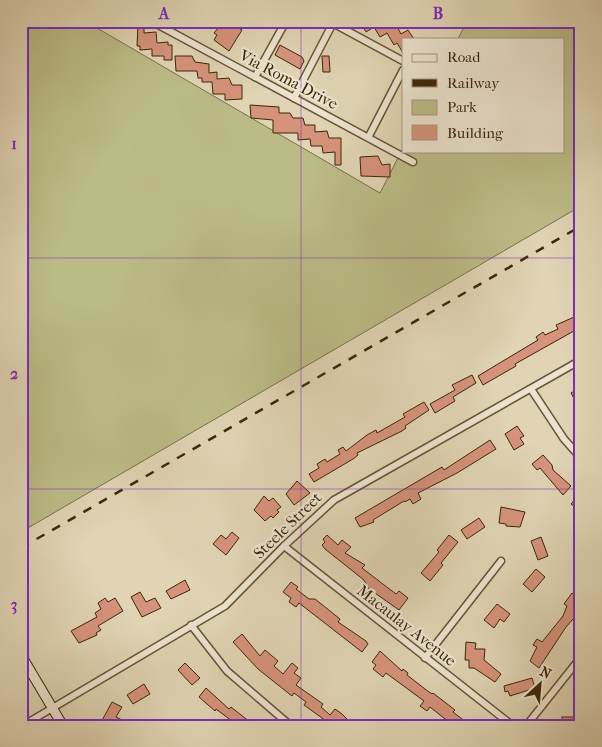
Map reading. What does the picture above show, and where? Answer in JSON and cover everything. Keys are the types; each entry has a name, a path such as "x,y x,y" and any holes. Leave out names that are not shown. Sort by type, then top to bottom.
{"main road":[{"path":"21,655 63,726"}],"street":[{"name":"Via Roma Drive","path":"151,21 368,136 413,162"},
{"path":"255,77 286,21"},
{"path":"294,98 331,22 402,60"},
{"path":"368,136 402,72"},
{"name":"Steele Street","path":"22,726 225,606 284,546 334,500 581,360"},
{"path":"531,389 564,439 581,458"},
{"name":"Macaulay Avenue","path":"284,546 513,726"},
{"path":"425,658 501,561"},
{"path":"192,625 227,671 291,726"},
{"path":"526,726 581,657"}],"green space":[{"path":"21,21 85,21 380,193 402,150 402,152 564,152 564,38 458,38 467,21 581,21 581,206 21,532"}],"building":[{"path":"228,21 242,30 229,51 214,40 217,35 214,33 219,27 222,29"},
{"path":"360,21 394,21 401,34 408,30 413,38 402,38 402,51 397,43 394,45 387,33 380,37 374,27 366,32"},
{"path":"138,25 144,25 144,33 156,32 157,43 168,42 168,45 172,45 172,60 164,60 164,56 152,56 152,49 140,50 140,46 137,46"},
{"path":"280,45 302,57 304,61 300,69 275,55"},
{"path":"175,56 192,56 195,62 209,64 209,73 217,72 217,79 229,78 232,85 242,85 242,99 225,100 225,94 213,94 212,82 202,82 202,78 198,78 197,71 176,71"},
{"path":"322,56 329,56 330,72 323,72"},
{"path":"250,105 279,107 279,113 290,113 293,118 303,118 305,125 315,125 315,132 327,131 329,138 341,138 341,165 335,165 335,152 323,153 322,146 311,146 310,139 298,140 298,133 273,133 273,120 251,118"},
{"path":"378,156 382,165 390,164 390,177 361,176 360,157"},
{"path":"581,314 581,327 515,364 516,366 483,385 478,376 538,340 536,337 543,332 545,335 558,329 556,325"},
{"path":"472,375 476,383 453,397 455,401 435,413 430,404 455,390 452,385"},
{"path":"581,387 581,411 571,393"},
{"path":"424,402 429,410 405,426 406,428 402,431 357,453 358,455 353,459 314,482 309,474 319,468 317,464 325,459 327,462 340,454 338,450 343,447 346,451 367,435 376,430 377,433 405,417 403,414"},
{"path":"517,426 524,436 520,438 524,444 514,450 505,434"},
{"path":"490,440 496,449 457,473 418,493 421,499 413,504 410,499 404,501 373,520 374,522 360,527 355,518 442,467 444,470"},
{"path":"543,455 552,465 553,470 571,486 563,495 540,468 537,470 532,464"},
{"path":"297,481 310,493 294,505 286,494"},
{"path":"264,496 269,501 273,498 281,507 273,518 271,516 265,521 254,510"},
{"path":"577,497 581,500 581,512 571,504"},
{"path":"501,507 525,512 520,527 506,526 506,524 499,523"},
{"path":"479,518 485,527 467,539 461,530"},
{"path":"232,532 239,538 226,555 213,544 221,535 226,539"},
{"path":"327,535 338,545 342,540 351,547 345,553 365,565 362,568 396,594 399,591 408,598 399,610 368,588 364,580 325,549 322,545 325,542 323,539"},
{"path":"449,535 458,542 441,563 443,565 430,581 421,573 439,552 437,550"},
{"path":"541,537 548,556 538,560 531,541"},
{"path":"536,569 545,577 532,592 523,584"},
{"path":"185,580 190,590 171,599 166,591"},
{"path":"291,582 298,587 296,589 309,599 315,599 340,619 338,622 366,641 368,644 362,652 299,603 296,607 289,602 291,598 283,592"},
{"path":"140,592 146,602 155,598 161,608 142,617 131,597"},
{"path":"572,593 581,600 581,610 566,627 539,668 530,661 537,647 533,645 537,639 542,642 563,616 567,606 564,604"},
{"path":"105,598 108,602 115,598 123,611 98,626 101,630 96,633 97,635 79,643 71,631 97,617 95,613 101,609 98,603"},
{"path":"497,604 510,614 504,622 500,619 494,628 484,620"},
{"path":"242,634 260,656 265,650 278,661 274,666 283,674 292,663 298,668 294,673 301,678 296,685 323,704 321,707 330,715 335,709 342,714 348,720 344,726 333,726 304,705 306,702 294,693 292,696 258,669 233,642"},
{"path":"466,642 476,643 475,649 485,649 484,660 501,674 495,682 474,668 469,668 469,660 465,660"},
{"path":"380,651 402,671 403,669 408,673 407,675 455,710 453,712 471,726 454,726 430,707 427,711 420,706 424,701 386,673 383,677 373,669 376,665 372,662"},
{"path":"185,663 200,678 192,685 178,670"},
{"path":"532,678 535,688 510,696 508,691 505,692 504,686"},
{"path":"144,684 150,694 133,704 127,695"},
{"path":"206,688 229,709 231,707 255,726 228,726 232,721 216,709 215,711 199,697"},
{"path":"112,702 122,707 116,717 122,720 120,726 99,726"},
{"path":"562,717 575,717 575,726 562,726"}],"railway":[{"path":"21,548 581,226"}]}
